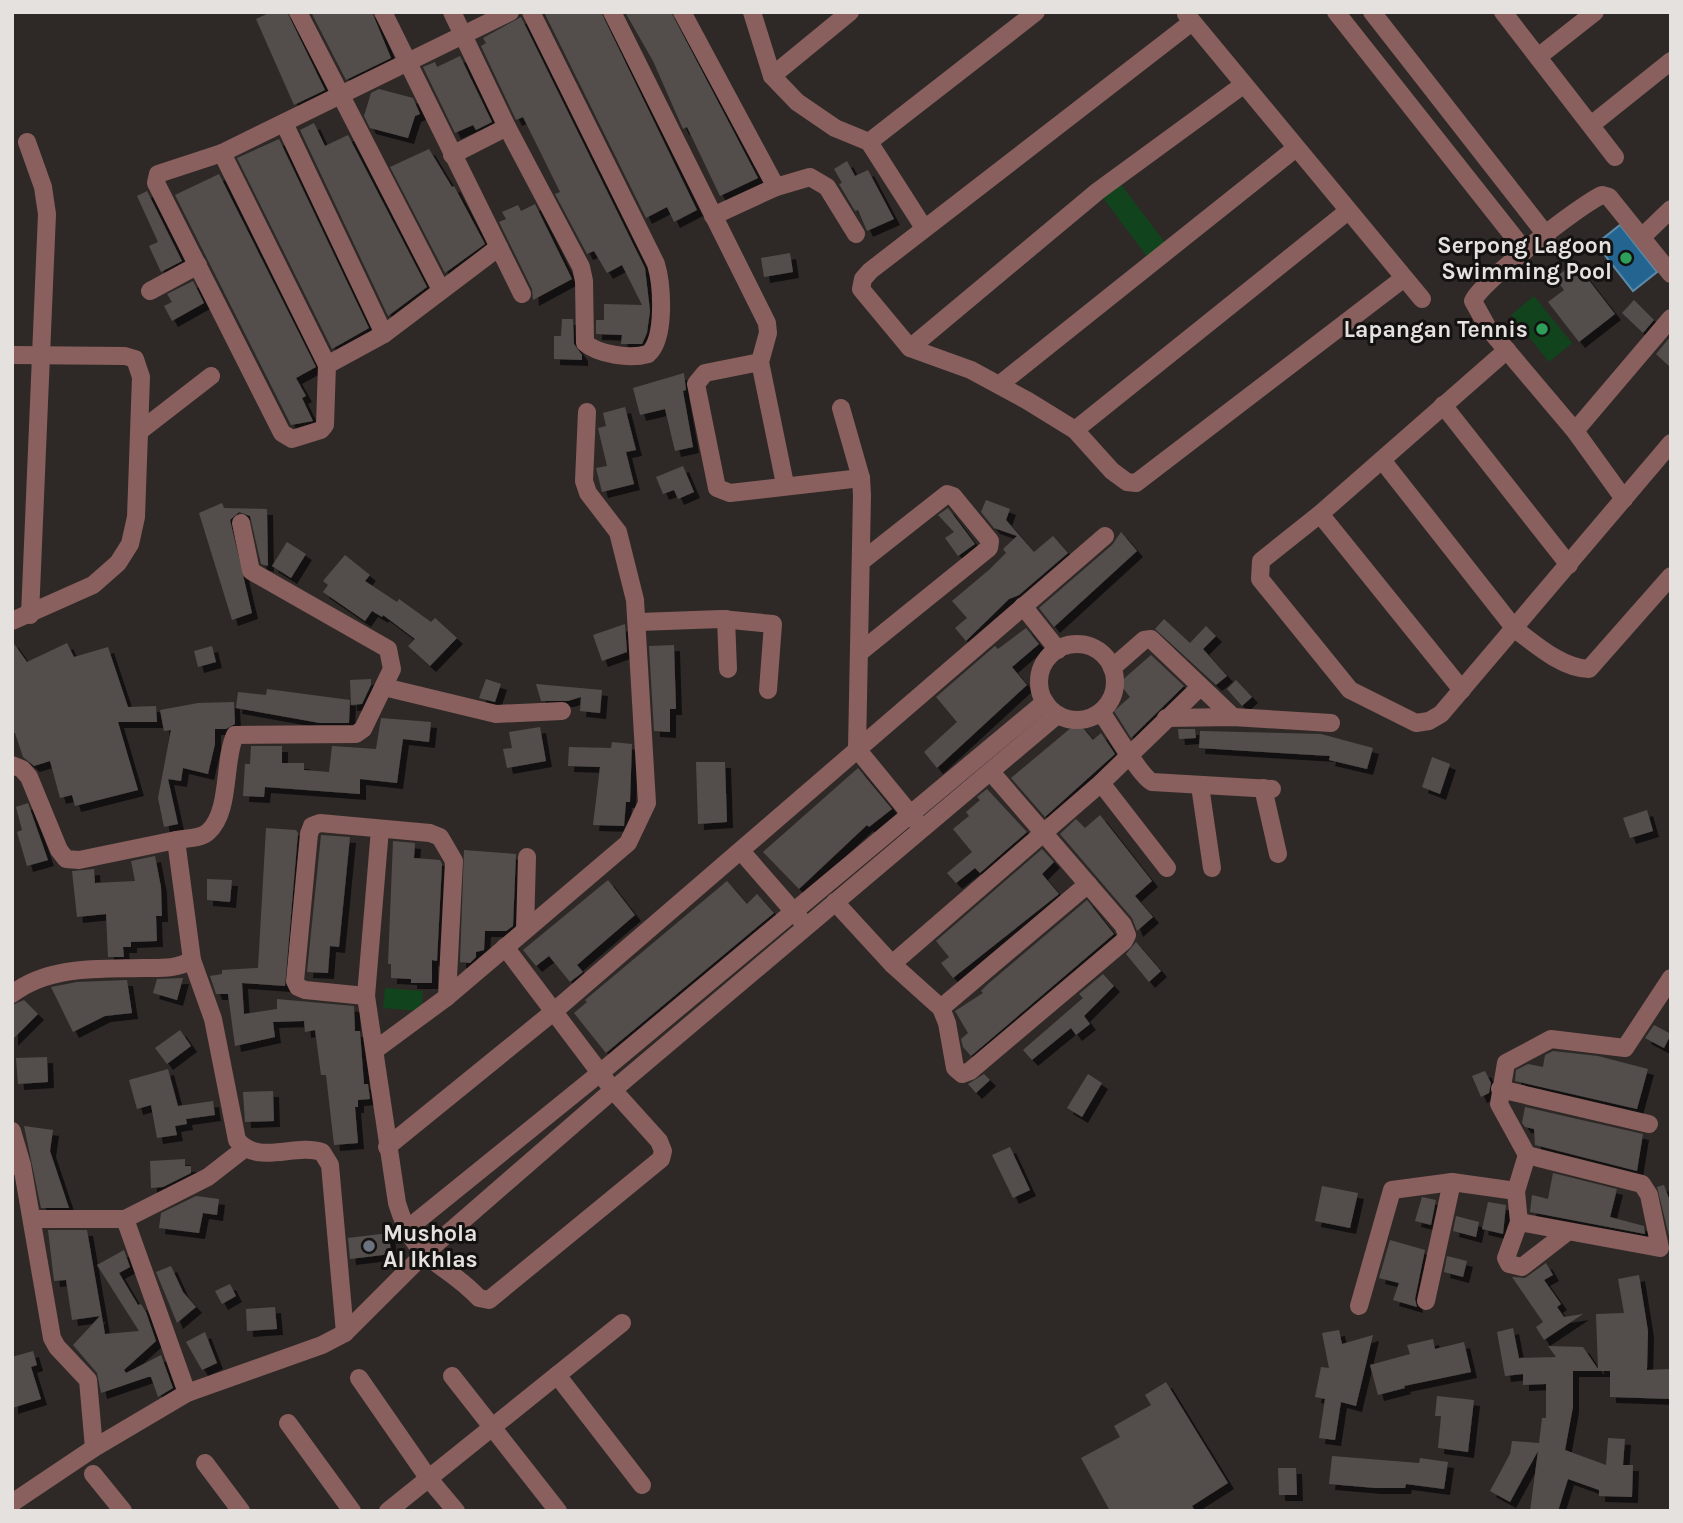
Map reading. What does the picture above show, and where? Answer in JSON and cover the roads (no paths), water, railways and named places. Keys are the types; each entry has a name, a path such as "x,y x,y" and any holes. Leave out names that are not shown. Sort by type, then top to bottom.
{"street":[{"path":"298,12 441,289"},
{"path":"383,12 522,294"},
{"path":"452,12 507,127 581,267 585,343 614,354 632,357 648,354 656,341 659,323 661,295 656,264 531,12"},
{"path":"222,153 327,365 325,425 321,430 299,438 287,438 159,191 156,179 158,174 222,153 510,12"},
{"path":"612,12 767,323 768,333 760,362 785,484"},
{"path":"682,12 776,187"},
{"path":"752,12 772,76 797,102 835,128 869,142 924,228"},
{"path":"772,76 850,12"},
{"path":"869,142 1036,12"},
{"path":"1336,12 1525,251"},
{"path":"1372,12 1547,236"},
{"path":"1503,12 1615,157"},
{"path":"1538,57 1595,12"},
{"path":"1404,278 1136,483 1127,482 1112,471 1075,430 971,370 910,348 861,289 870,271 1188,17 1422,299"},
{"path":"1591,125 1671,61"},
{"path":"910,348 1098,191 1243,85"},
{"path":"284,123 384,334"},
{"path":"452,155 507,127"},
{"path":"27,142 43,187 47,214 30,615"},
{"path":"999,385 1296,148"},
{"path":"713,216 776,187 810,177 827,187 856,234"},
{"path":"1624,499 1575,431 1477,312 1473,301 1482,287 1525,251 1602,195 1609,197 1671,274"},
{"path":"1642,237 1671,209"},
{"path":"1075,430 1348,211"},
{"path":"327,365 384,334 499,247"},
{"path":"150,290 198,265"},
{"path":"1575,431 1671,318"},
{"path":"1507,350 1320,514 1261,561 1258,573 1350,690 1416,723 1429,722 1441,714 1671,443"},
{"path":"12,355 125,356 135,359 141,377 136,517 130,544 118,563 93,585 12,621"},
{"path":"760,362 705,373 696,384 715,482 721,491 730,493 785,484 861,478"},
{"path":"140,431 211,376"},
{"path":"1443,405 1569,565"},
{"path":"841,408 861,478 862,561 857,749 924,829"},
{"path":"375,1050 447,998 628,842 647,803 639,622 618,532 588,493 584,481 587,412"},
{"path":"1382,460 1515,629 1554,656 1579,669 1589,669 1671,576"},
{"path":"859,653 989,548 990,541 953,496 947,494 862,561"},
{"path":"1320,514 1462,690"},
{"path":"12,765 22,769 29,777 59,850 66,859 79,860 200,836 210,831 223,799 235,735 356,734 363,729 392,669 388,649 251,571 241,523"},
{"path":"387,1147 552,1013 1105,536"},
{"path":"1023,606 1058,650"},
{"path":"639,622 726,620 772,624 774,635 768,690"},
{"path":"726,620 728,669"},
{"path":"1112,668 1149,639 1233,717"},
{"path":"1082,643 1098,649 1112,668 1116,678 1114,695 1101,712 1090,719 1073,720 1051,708 1039,686 1041,669 1050,654 1058,650 1082,643"},
{"path":"384,687 496,714 562,710"},
{"path":"892,964 1101,783 1199,688"},
{"path":"406,1230 600,1073 800,919 835,902 990,772 1051,708"},
{"path":"12,1503 94,1448 187,1393 322,1345 345,1333 423,1255 613,1090 800,919 909,814 1051,708"},
{"path":"1101,712 1130,752 1143,778 1152,782 1200,786 1267,788 1278,853"},
{"path":"1166,718 1233,717 1331,723"},
{"path":"835,902 892,964 941,1008 947,1023 955,1068 965,1074 1124,942 1127,935 1123,925 990,772"},
{"path":"1101,783 1167,868"},
{"path":"1200,786 1212,868"},
{"path":"366,996 305,990 298,987 295,981 312,826 320,823 430,833 440,837 454,861 447,998"},
{"path":"380,829 366,996 387,1147 406,1230 423,1255 479,1298 495,1299 660,1159 663,1151 659,1141 613,1090 552,1013 505,947"},
{"path":"176,840 192,960 213,1019 237,1140 244,1149 255,1153 313,1149 323,1153 327,1160 334,1201 345,1333"},
{"path":"741,850 800,919"},
{"path":"525,930 527,858"},
{"path":"941,1008 1088,884"},
{"path":"12,993 22,986 63,973 170,968 192,960"},
{"path":"1519,1222 1566,1233 1660,1248 1649,1195 1642,1184 1528,1155 1499,1104 1506,1063 1547,1041 1560,1039 1621,1048 1630,1044 1671,978"},
{"path":"1500,1089 1649,1124"},
{"path":"12,1131 17,1165 34,1219 52,1338 57,1348 88,1380 94,1448"},
{"path":"34,1219 125,1219 208,1177 244,1149"},
{"path":"1528,1155 1516,1191 1519,1222 1506,1258 1513,1267 1522,1267 1566,1233"},
{"path":"1359,1306 1392,1190 1452,1182 1516,1191"},
{"path":"1426,1301 1452,1182"},
{"path":"125,1219 187,1393"},
{"path":"388,1511 622,1323"},
{"path":"557,1375 642,1485"},
{"path":"452,1376 558,1511"},
{"path":"359,1378 429,1479 456,1511"},
{"path":"288,1423 352,1511"},
{"path":"205,1463 241,1511"},
{"path":"93,1474 123,1511"}],"water":[{"name":"Serpong Lagoon Swimming Pool","path":"1620,225 1657,272 1633,291 1596,244"}],"place":[{"name":"Serpong Lagoon Swimming Pool","path":"1626,258"},
{"name":"Lapangan Tennis","path":"1542,329"},
{"name":"Mushola Al Ikhlas","path":"369,1246"}]}
